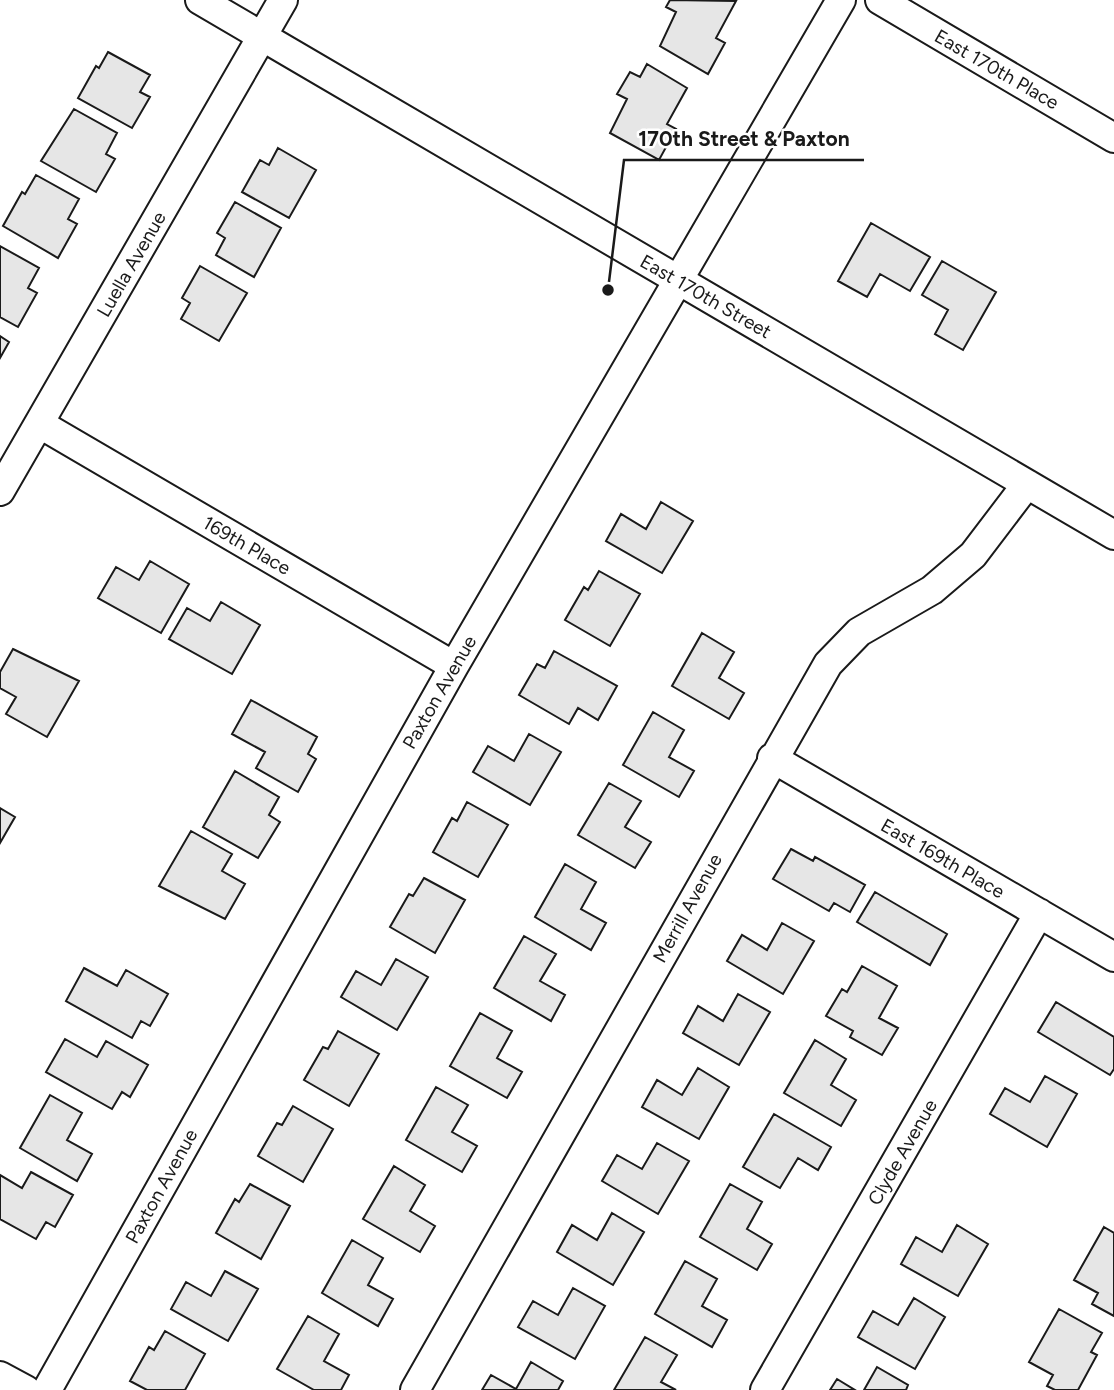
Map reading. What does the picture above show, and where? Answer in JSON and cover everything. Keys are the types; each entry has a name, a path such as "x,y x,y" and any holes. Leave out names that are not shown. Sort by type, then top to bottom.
{"street":[{"name":"East 170th Street","path":"200,0 1114,535"},
{"name":"Luella Avenue","path":"0,491 283,0"},
{"name":"Paxton Avenue","path":"47,1390 454,666 841,0"},
{"name":"East 170th Place","path":"880,0 1114,138"},
{"name":"169th Place","path":"40,424 454,666"},
{"name":"Merrill Avenue","path":"415,1390 772,758 828,664 859,632 932,590 973,555 1027,484"},
{"name":"East 169th Place","path":"772,758 1114,957"},
{"name":"Clyde Avenue","path":"765,1390 1039,913"},
{"path":"0,1376 26,1390"}],"building":[{"path":"670,0 736,1 716,38 725,43 708,74 660,46 676,12 666,7"},
{"path":"108,52 150,75 140,92 150,97 132,128 78,98 96,66 99,68"},
{"path":"647,64 687,88 667,124 676,129 659,160 610,133 627,99 617,94 630,72 640,77"},
{"path":"74,109 117,133 106,154 115,159 96,192 41,161"},
{"path":"278,148 316,170 289,218 242,192 260,160 269,165"},
{"path":"36,175 79,199 68,219 77,224 58,258 3,226 22,192 25,194"},
{"path":"235,202 281,228 254,277 216,255 225,238 217,233"},
{"path":"871,223 930,257 910,291 880,274 867,297 838,281"},
{"path":"0,246 39,268 28,288 37,293 18,327 0,317"},
{"path":"942,261 996,292 963,350 935,334 948,310 922,295"},
{"path":"200,266 247,293 219,341 181,319 190,303 182,298"},
{"path":"0,336 9,342 0,358"},
{"path":"661,502 693,521 662,573 606,541 621,514 646,529"},
{"path":"150,561 189,584 161,633 98,598 116,567 139,580"},
{"path":"599,571 640,594 610,646 565,620 584,587 588,590"},
{"path":"221,602 260,625 232,674 169,639 187,608 210,621"},
{"path":"702,633 734,652 719,678 744,693 729,719 672,686"},
{"path":"13,649 79,681 47,737 6,714 16,697 0,688 0,672"},
{"path":"554,651 617,686 598,720 578,708 569,724 519,695 537,664 545,668"},
{"path":"251,700 317,737 308,754 316,759 298,792 256,768 265,752 232,734"},
{"path":"653,712 684,730 669,757 694,771 679,797 623,765"},
{"path":"529,734 561,752 530,805 473,772 488,746 514,761"},
{"path":"235,771 279,797 269,815 280,822 258,858 203,827"},
{"path":"609,783 641,801 625,827 651,842 635,868 578,835"},
{"path":"467,802 508,825 478,877 433,852 452,818 457,821"},
{"path":"0,808 15,817 0,843"},
{"path":"191,831 232,854 222,871 245,884 225,919 159,886"},
{"path":"791,849 813,861 815,857 865,885 850,912 834,903 829,911 773,879"},
{"path":"565,864 596,882 581,909 606,923 591,950 535,917"},
{"path":"424,878 465,900 435,953 390,927 409,894 413,896"},
{"path":"875,892 947,934 930,965 857,922"},
{"path":"782,923 814,941 783,994 727,961 742,935 767,950"},
{"path":"524,936 556,954 540,981 565,995 551,1021 494,988"},
{"path":"396,959 428,977 397,1030 341,997 356,971 381,985"},
{"path":"862,966 897,986 879,1018 898,1028 882,1055 850,1037 853,1031 826,1016 842,989 847,992"},
{"path":"84,968 117,986 126,970 168,994 150,1026 141,1021 132,1038 66,1001"},
{"path":"738,994 770,1012 739,1065 683,1033 698,1006 723,1021"},
{"path":"1056,1002 1114,1037 1114,1069 1110,1075 1038,1032"},
{"path":"480,1013 512,1031 497,1058 522,1072 507,1098 450,1066"},
{"path":"338,1031 379,1054 349,1106 304,1080 323,1047 328,1049"},
{"path":"65,1039 97,1057 106,1041 148,1065 130,1097 122,1092 112,1109 46,1072"},
{"path":"815,1040 846,1059 831,1085 856,1100 841,1126 784,1093"},
{"path":"698,1068 729,1087 699,1139 642,1107 657,1080 682,1095"},
{"path":"1045,1076 1077,1094 1047,1147 990,1114 1005,1088 1030,1102"},
{"path":"436,1087 468,1105 452,1132 477,1146 462,1172 406,1140"},
{"path":"50,1095 82,1113 67,1140 92,1154 77,1181 20,1148"},
{"path":"293,1106 333,1129 303,1182 258,1156 277,1123 282,1125"},
{"path":"774,1114 831,1147 818,1170 798,1158 780,1188 743,1167"},
{"path":"657,1143 689,1161 658,1214 602,1181 617,1155 642,1169"},
{"path":"394,1166 425,1185 410,1211 435,1226 420,1252 363,1219"},
{"path":"31,1172 73,1195 55,1227 46,1222 36,1239 0,1219 0,1175 22,1188"},
{"path":"250,1184 290,1206 261,1259 216,1233 235,1199 239,1202"},
{"path":"730,1184 762,1202 747,1229 772,1244 757,1270 700,1237"},
{"path":"612,1213 644,1232 613,1285 557,1252 572,1225 597,1240"},
{"path":"957,1225 988,1244 958,1296 901,1264 916,1237 942,1252"},
{"path":"1104,1227 1114,1233 1114,1316 1092,1304 1098,1293 1074,1280"},
{"path":"352,1240 383,1258 368,1285 393,1299 378,1326 322,1293"},
{"path":"685,1261 717,1279 702,1306 727,1320 712,1347 655,1314"},
{"path":"225,1271 258,1289 228,1341 171,1309 186,1282 211,1296"},
{"path":"573,1288 605,1306 575,1359 518,1327 533,1301 558,1315"},
{"path":"914,1298 945,1317 915,1369 858,1337 873,1311 898,1325"},
{"path":"1059,1309 1102,1333 1091,1352 1097,1355 1078,1390 1055,1390 1047,1386 1053,1375 1029,1362"},
{"path":"308,1316 339,1334 324,1361 349,1375 341,1390 314,1390 277,1369"},
{"path":"165,1331 205,1354 185,1390 147,1390 130,1381 149,1347 154,1350"},
{"path":"645,1337 677,1355 661,1382 676,1390 614,1390"},
{"path":"531,1362 563,1381 558,1390 482,1390 491,1375 516,1389"},
{"path":"877,1367 908,1385 906,1390 864,1390"},
{"path":"837,1379 855,1390 830,1390"}],"place":[{"name":"170th Street & Paxton","path":"608,290"}]}
